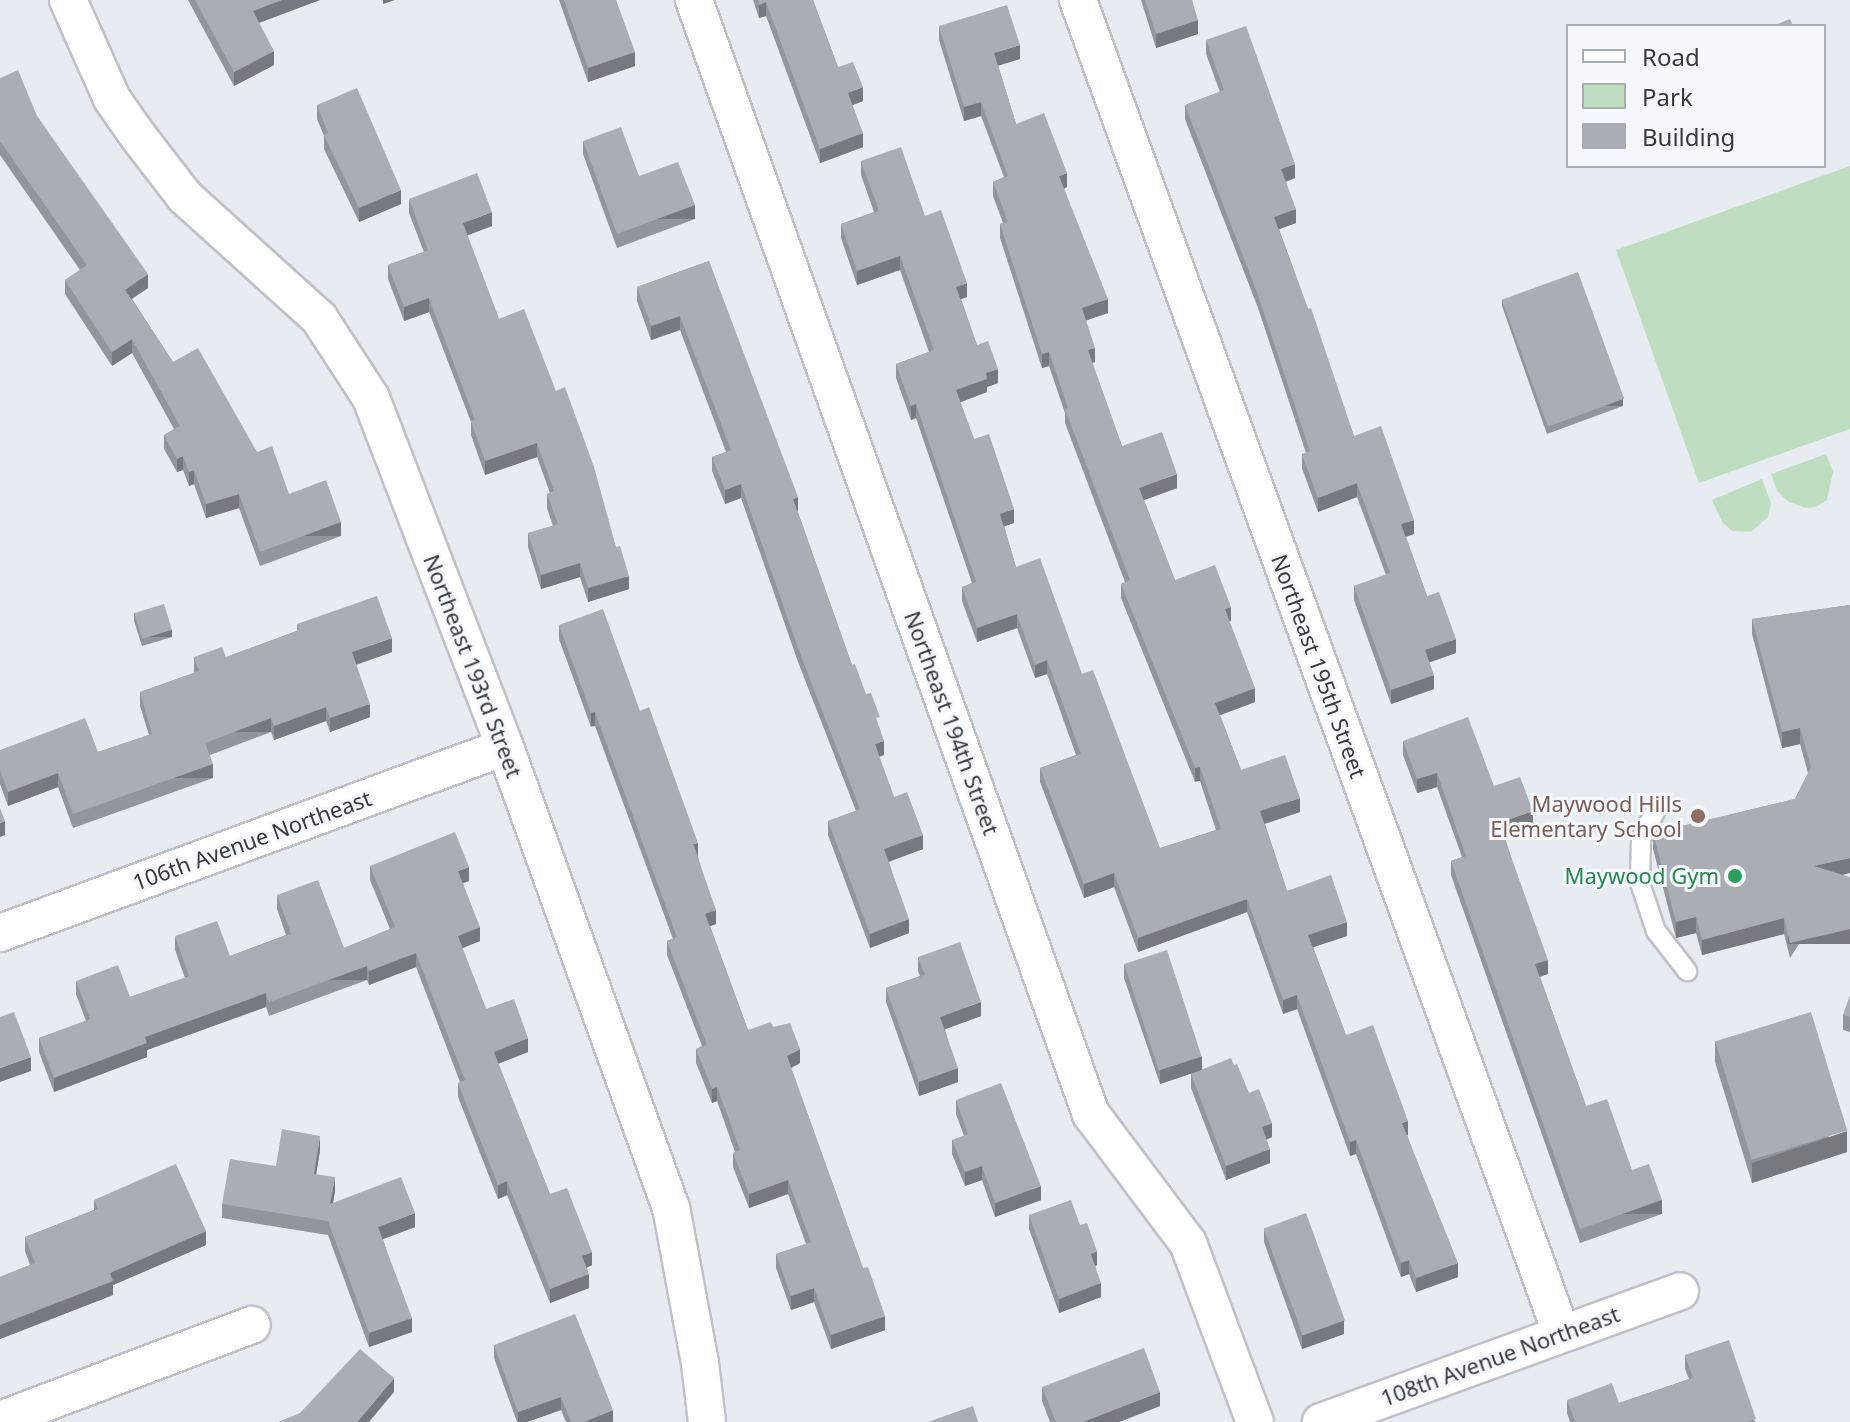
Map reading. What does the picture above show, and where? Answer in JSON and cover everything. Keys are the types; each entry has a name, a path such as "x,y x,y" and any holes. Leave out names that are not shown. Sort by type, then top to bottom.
{"street":[{"name":"Northeast 193rd Street","path":"68,0 112,99 138,136 185,197 319,318 371,398 505,747 671,1207 700,1363 707,1422"},
{"name":"Northeast 194th Street","path":"694,0 1091,1114 1188,1243 1255,1422"},
{"name":"Northeast 195th Street","path":"1078,0 1561,1332"},
{"name":"106th Avenue Northeast","path":"0,933 505,747"},
{"name":"108th Avenue Northeast","path":"1321,1422 1680,1291"},
{"path":"0,1420 252,1325"}],"lane":[{"path":"1656,810 1641,838 1640,883 1656,931 1687,971"}],"green space":[{"path":"1850,166 1850,429 1699,483 1616,250"},
{"path":"1826,454 1833,472 1827,500 1816,507 1806,508 1789,502 1777,491 1771,474"},
{"path":"1762,479 1771,503 1768,517 1751,532 1732,531 1722,522 1712,500"}],"building":[{"path":"195,0 282,0 253,11 274,51 234,72"},
{"path":"564,0 616,0 635,52 588,68"},
{"path":"758,0 813,0 838,67 853,62 863,87 848,93 863,133 820,149 766,2 759,5"},
{"path":"1145,0 1192,0 1198,20 1156,34"},
{"path":"1007,5 1020,45 994,53 1016,124 1044,113 1067,173 1059,176 1108,299 1082,308 1095,348 1088,350 1122,446 1162,432 1177,474 1139,488 1175,580 1215,565 1231,607 1225,609 1255,688 1215,703 1241,770 1285,755 1300,798 1260,811 1287,891 1331,875 1347,922 1308,935 1346,1035 1373,1025 1408,1121 1402,1123 1458,1263 1416,1278 1409,1260 1401,1263 1356,1140 1350,1142 1297,995 1283,1000 1247,899 1138,938 1114,873 1084,884 1040,768 1081,754 1047,660 1035,665 1017,614 977,628 962,587 976,582 916,404 911,406 896,364 934,350 900,256 857,271 841,224 879,211 861,161 901,147 925,216 941,210 967,283 956,287 977,345 988,341 998,369 986,373 987,379 956,390 974,439 989,434 1014,509 1000,514 1016,567 1040,558 1082,674 1093,670 1160,848 1221,829 1200,767 1195,768 1121,584 1130,580 1065,409 1068,408 1049,352 1042,354 1000,224 1008,222 993,182 1008,176 981,102 964,107 939,26"},
{"path":"1246,26 1295,164 1281,169 1296,209 1274,217 1308,309 1311,308 1354,436 1381,426 1414,520 1401,524 1427,596 1439,592 1456,639 1425,650 1434,675 1391,690 1354,586 1390,573 1357,483 1318,498 1302,454 1310,451 1258,295 1185,105 1224,90 1206,40"},
{"path":"18,70 37,116 148,274 125,290 173,362 198,348 257,452 272,446 289,494 326,480 341,522 260,552 239,494 206,504 194,470 189,472 183,456 177,459 164,435 180,426 132,339 112,352 65,280 87,265 0,141 0,78"},
{"path":"357,88 401,190 359,208 324,135 328,133 317,105"},
{"path":"621,127 639,176 678,162 695,205 617,234 583,141"},
{"path":"477,173 492,212 463,223 499,319 524,309 556,391 565,387 594,467 616,547 620,546 629,576 588,588 580,563 541,575 528,533 558,524 547,494 554,491 537,443 485,461 471,421 475,420 429,298 404,307 388,265 428,250 409,199"},
{"path":"709,261 798,497 793,499 852,665 855,664 866,694 871,693 880,717 876,718 884,741 875,744 894,797 907,792 923,835 884,849 909,919 870,934 828,821 860,809 798,648 741,484 725,490 712,457 731,450 680,316 651,326 637,287"},
{"path":"1578,272 1624,399 1548,427 1502,300"},
{"path":"377,596 392,638 352,652 370,704 330,718 326,707 274,726 271,718 205,743 213,764 73,814 58,773 8,792 0,770 0,750 85,718 98,752 152,734 140,692 199,671 194,657 222,647 226,657 299,630 297,624"},
{"path":"164,604 172,630 142,639 134,613"},
{"path":"1850,605 1850,858 1814,866 1850,877 1850,929 1790,943 1784,918 1702,940 1696,917 1676,922 1653,833 1795,799 1811,767 1800,728 1782,732 1752,619"},
{"path":"603,609 640,711 649,707 698,843 693,844 716,910 705,914 748,1030 771,1022 773,1027 790,1023 800,1049 787,1056 863,1268 868,1267 885,1316 831,1335 814,1288 791,1296 776,1254 811,1242 788,1180 749,1194 733,1153 740,1150 717,1087 712,1089 696,1049 707,1045 667,941 677,937 595,712 591,713 559,625"},
{"path":"1468,717 1494,786 1520,777 1533,811 1499,823 1548,960 1535,964 1586,1106 1607,1099 1632,1170 1649,1164 1662,1200 1580,1229 1451,861 1466,856 1437,773 1417,779 1403,741"},
{"path":"455,832 469,867 458,871 480,927 458,936 486,1009 514,999 528,1038 494,1052 550,1194 567,1188 592,1252 582,1256 589,1274 550,1289 507,1181 498,1185 458,1083 465,1080 416,953 369,971 367,966 269,1002 266,993 145,1037 147,1043 54,1078 39,1038 90,1019 76,981 118,965 130,997 189,976 175,936 217,921 230,956 291,934 277,895 318,880 344,948 395,927 370,866"},
{"path":"960,942 981,1002 940,1017 958,1068 919,1082 886,988 925,975 918,957"},
{"path":"1167,950 1202,1057 1159,1070 1124,964"},
{"path":"1850,996 1850,1017 1843,1015"},
{"path":"14,1012 31,1057 0,1068 0,1017"},
{"path":"1811,1012 1847,1131 1752,1160 1715,1041"},
{"path":"1231,1058 1234,1065 1237,1064 1249,1093 1259,1089 1272,1123 1262,1127 1270,1149 1226,1166 1191,1074"},
{"path":"1001,1083 1041,1186 995,1203 982,1166 965,1172 952,1140 968,1134 956,1100"},
{"path":"282,1129 320,1136 314,1174 335,1177 330,1204 401,1177 415,1213 378,1227 412,1318 369,1333 328,1221 222,1204 230,1159 276,1166"},
{"path":"176,1164 206,1231 110,1273 113,1281 0,1325 0,1277 35,1263 25,1237 98,1209 94,1200"},
{"path":"1071,1200 1080,1225 1087,1223 1097,1251 1091,1254 1101,1283 1059,1299 1029,1215"},
{"path":"1306,1213 1345,1320 1303,1336 1264,1228"},
{"path":"575,1314 613,1410 584,1422 571,1422 561,1397 518,1412 494,1345"},
{"path":"1729,1340 1756,1419 1748,1422 1572,1422 1575,1421 1567,1400 1612,1383 1619,1403 1693,1378 1685,1355"},
{"path":"1144,1348 1160,1392 1083,1422 1056,1422 1042,1387"},
{"path":"360,1349 394,1378 357,1422 278,1422 300,1413"},
{"path":"973,1406 978,1422 928,1422"}],"place":[{"name":"Maywood Hills Elementary School","path":"1698,816"},
{"name":"Maywood Gym","path":"1735,876"}]}
